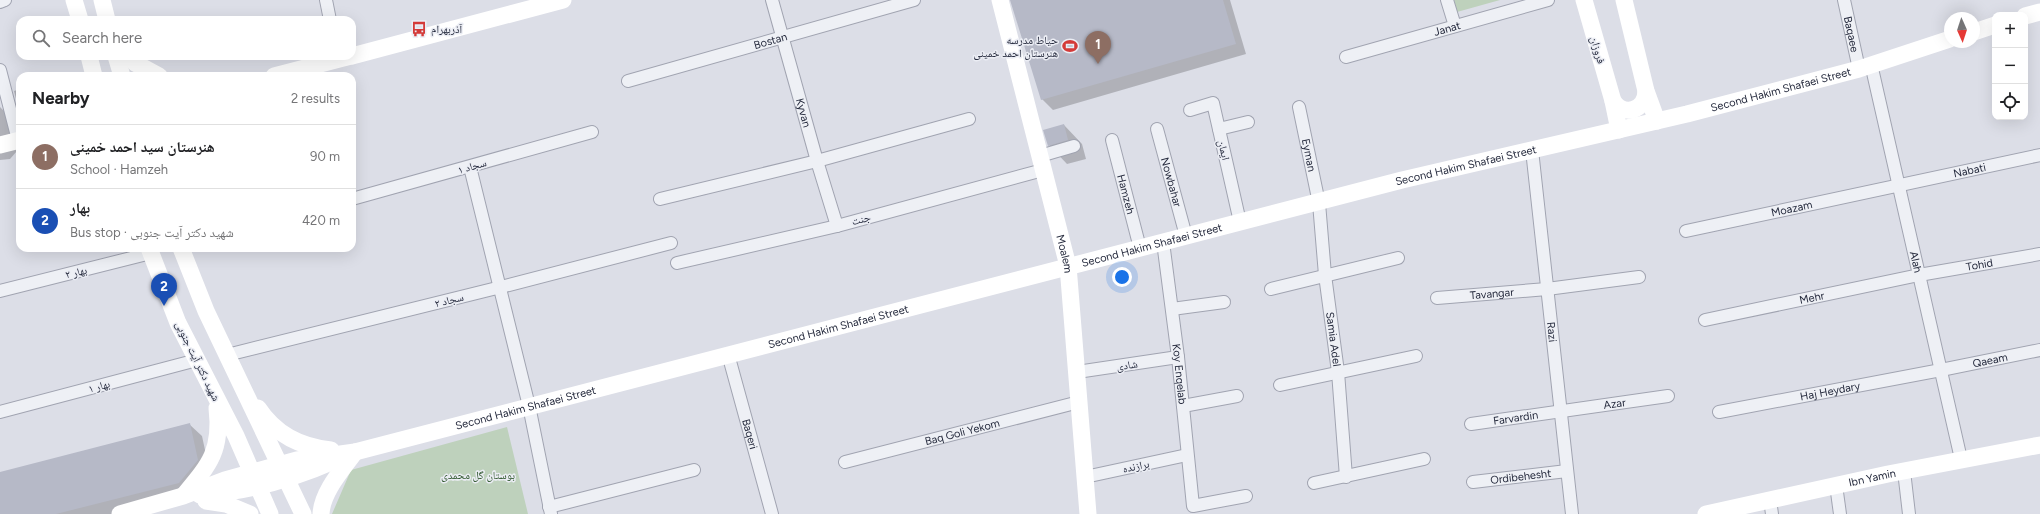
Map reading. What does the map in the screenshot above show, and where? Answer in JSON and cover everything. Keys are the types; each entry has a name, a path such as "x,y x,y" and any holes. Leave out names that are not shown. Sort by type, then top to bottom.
{"street":[{"path":"0,2 5,0"},
{"path":"74,0 79,16"},
{"path":"102,0 106,16"},
{"path":"326,0 329,16"},
{"path":"356,54 563,0"},
{"name":"Kyvan","path":"772,0 817,161 837,226"},
{"name":"Bostan","path":"628,81 914,0"},
{"name":"Moalem","path":"1000,0 1068,266 1088,514"},
{"path":"1447,0 1454,26"},
{"name":"Janat","path":"1346,56 1548,0"},
{"name":"فروزان","path":"1584,0 1613,100 1619,130"},
{"path":"1624,0 1646,92 1657,121"},
{"name":"Baqaee","path":"1844,0 1865,66"},
{"path":"2028,15 2040,12"},
{"path":"1980,30 1992,27"},
{"name":"Second Hakim Shafaei Street","path":"355,452 1068,266 1319,203 1402,180 1657,121 1865,66 1944,41"},
{"path":"84,72 85,60"},
{"path":"90,60 93,72"},
{"path":"117,60 121,72"},
{"path":"132,60 152,72"},
{"path":"289,72 334,60"},
{"name":"Alah","path":"1865,66 1898,185 1961,460"},
{"path":"0,70 16,129"},
{"path":"1613,100 1620,109 1631,111 1636,109 1644,102 1646,92"},
{"name":"ایمان","path":"1190,110 1213,103 1240,222"},
{"name":"Eyman","path":"1299,107 1319,203"},
{"path":"660,199 817,161 969,119"},
{"path":"1219,130 1248,122"},
{"name":"Nowbahar","path":"1157,129 1186,236"},
{"name":"سجاد ۱","path":"356,198 592,132"},
{"name":"Hamzeh","path":"1112,140 1140,248"},
{"path":"0,145 16,141"},
{"name":"جنت","path":"677,263 837,226 1042,163 1074,146"},
{"name":"Razi","path":"1532,150 1572,514"},
{"name":"Nabati","path":"1898,185 2040,155"},
{"path":"470,167 501,287 529,406 550,511 694,470"},
{"name":"Moazam","path":"1686,231 1898,185"},
{"name":"Samia Adel","path":"1319,203 1325,275 1338,372 1346,477"},
{"name":"سجاد ۲","path":"229,360 671,242"},
{"name":"Koy Enqelab","path":"1163,242 1178,357 1193,506 1246,496"},
{"name":"بهار ۲","path":"0,291 143,252"},
{"name":"شهید دکتر آیت جنوبی","path":"151,252 178,323 255,479 270,514"},
{"path":"183,252 229,360 303,514"},
{"name":"Tohid","path":"1919,275 2040,254"},
{"path":"1271,289 1398,258"},
{"name":"Mehr","path":"1705,320 1919,275"},
{"name":"Tavangar","path":"1437,298 1547,289 1640,277"},
{"path":"1172,310 1224,302"},
{"name":"Qaeam","path":"1941,370 2040,350"},
{"name":"Baqeri","path":"728,354 772,514"},
{"path":"1280,385 1416,356"},
{"name":"شادی","path":"1077,372 1178,357"},
{"name":"بهار ۱","path":"0,412 197,360"},
{"path":"229,360 266,420 287,437 312,448 355,452"},
{"name":"Haj Heydary","path":"1719,412 1941,370"},
{"path":"183,496 207,468 216,447 219,428 215,396"},
{"path":"1183,406 1237,396"},
{"name":"Azar","path":"1561,412 1668,396"},
{"name":"Baq Goli Yekom","path":"845,462 1079,402"},
{"name":"Farvardin","path":"1471,424 1561,412"},
{"name":"Ibn Yamin","path":"1706,514 1771,507 1836,485 2040,445"},
{"path":"120,514 183,496 225,480 255,479 282,472 303,475 355,452"},
{"path":"321,514 321,506 333,483 355,452"},
{"name":"برازنده","path":"1085,477 1187,455"},
{"path":"1314,483 1424,459"},
{"name":"Ordibehesht","path":"1473,482 1568,471"},
{"path":"1904,471 1909,514"},
{"path":"1836,485 1840,514"},
{"path":"183,496 226,504 250,514"}],"green space":[{"path":"1454,0 1500,0 1457,12"},
{"name":"بوستان گل محمدی","path":"507,427 528,514 332,514 351,470"}],"building":[{"path":"1010,0 1223,0 1236,44 1041,100"},
{"path":"1064,124 1068,140 1048,146 1043,130"},
{"path":"190,423 198,460 179,483 56,514 0,514 0,472"}],"place":[{"name":"آذربهرام","path":"419,29"},
{"name":"حیاط مدرسه هنرستان احمد خمینی","path":"1070,46"},
{"name":"هنرستان سید احمد خمینی","path":"1098,64"},
{"name":"بهار","path":"164,306"}]}
